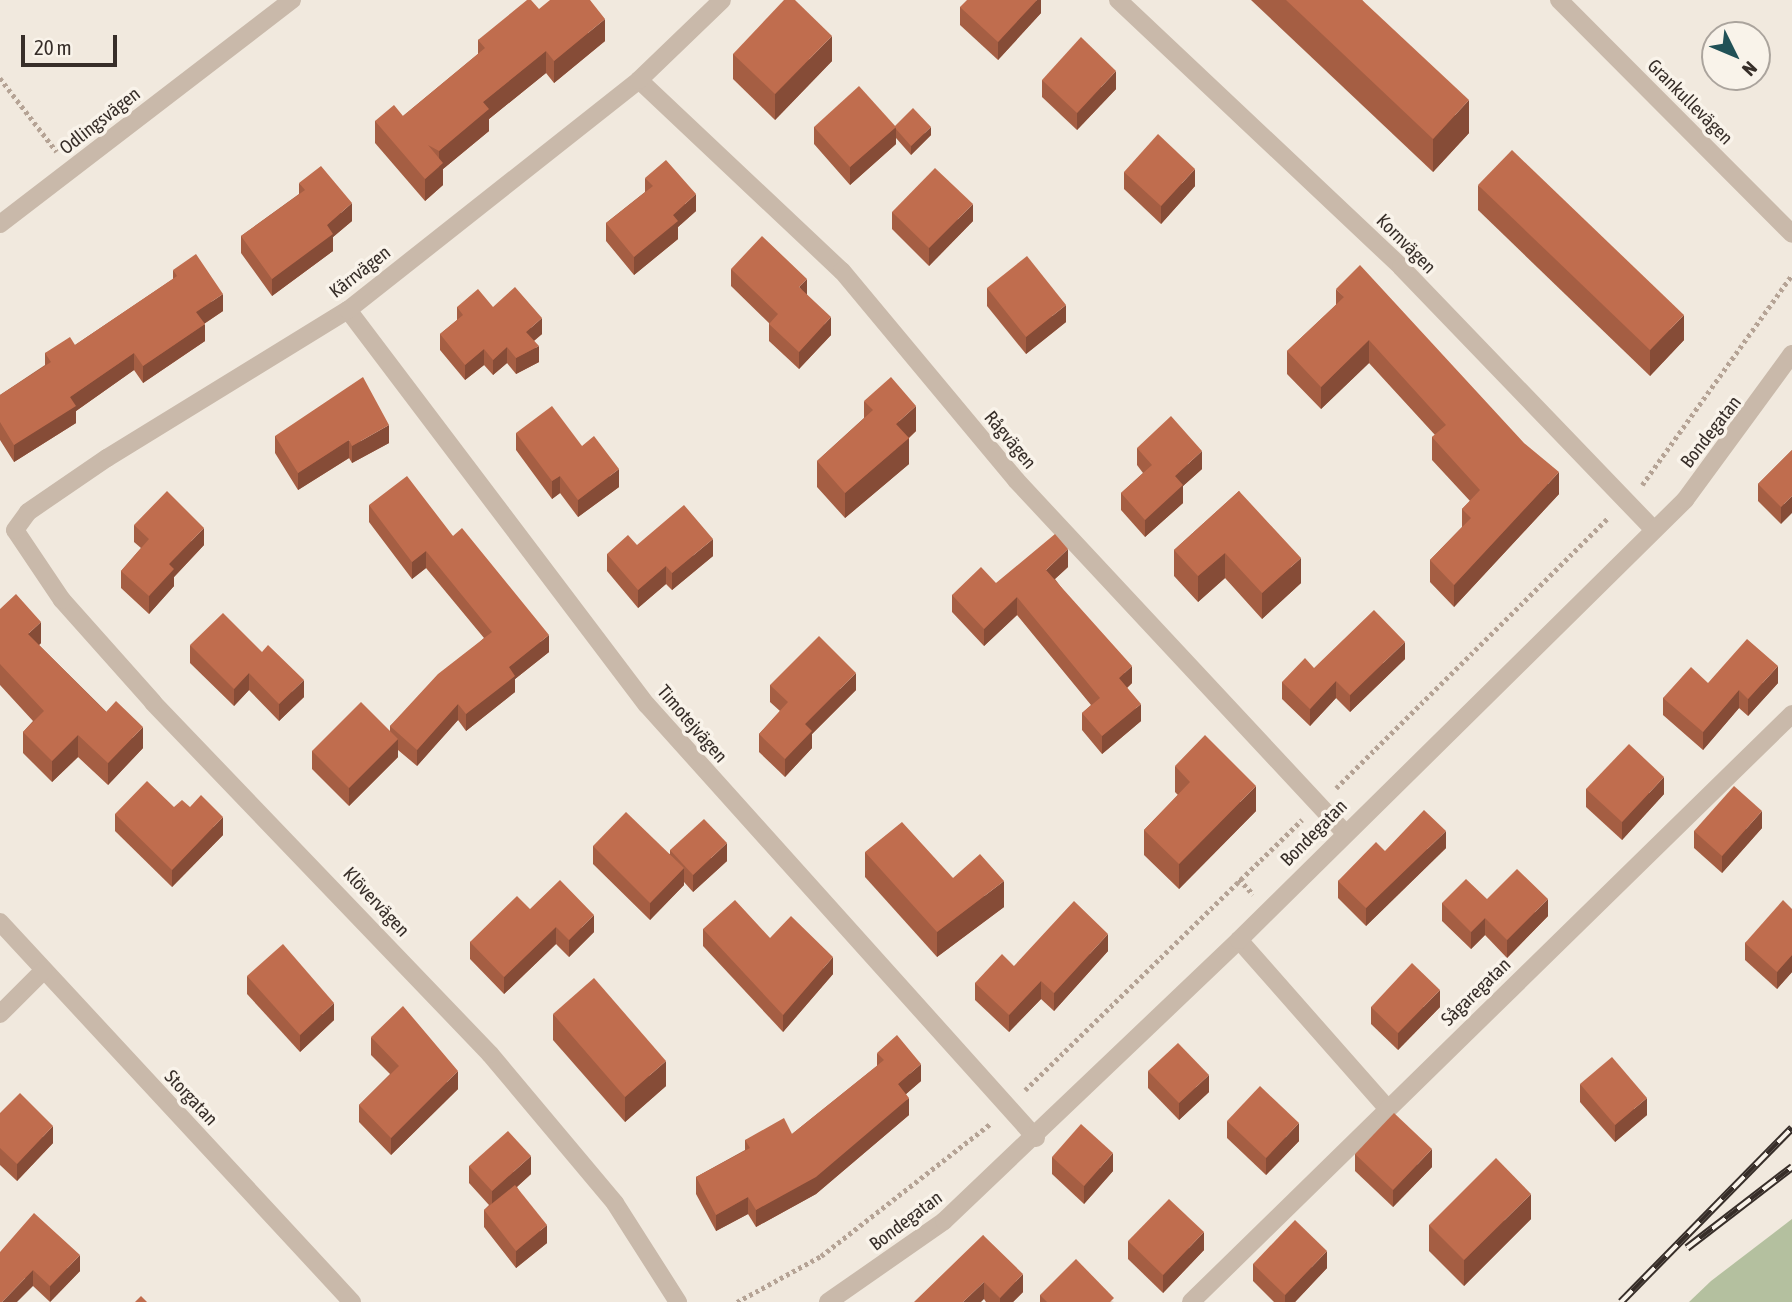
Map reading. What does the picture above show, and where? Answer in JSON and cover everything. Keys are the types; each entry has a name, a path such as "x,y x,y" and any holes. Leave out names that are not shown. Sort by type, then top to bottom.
{"street":[{"name":"Odlingsvägen","path":"0,224 292,0"},
{"name":"Kärrvägen","path":"23,548 15,530 28,512 348,310 639,80 722,0"},
{"name":"Kornvägen","path":"1118,0 1401,267 1653,529"},
{"name":"Grankullevägen","path":"1559,0 1792,234"},
{"name":"Rågvägen","path":"639,80 842,271 1016,480 1344,832"},
{"name":"Timotejvägen","path":"348,310 647,705 1037,1138"},
{"name":"Bondegatan","path":"828,1302 944,1221 1037,1138 1653,529 1747,422 1792,354"},
{"name":"Klövervägen","path":"23,548 153,702 490,1055 615,1203 678,1302"},
{"name":"Sågaregatan","path":"1191,1302 1792,714"},
{"name":"Storgatan","path":"0,922 352,1302"},
{"path":"1238,940 1387,1108"},
{"path":"0,1014 43,971"}],"path":[{"path":"0,78 70,170"}],"green space":[{"path":"1792,1219 1792,1302 1689,1302 1711,1281"}],"building":[{"path":"527,0 531,0 539,9 550,0 590,0 605,19 554,61 546,51 483,102 489,109 439,151 428,145 443,163 425,179 375,121 394,105 403,116 485,48 478,40"},
{"path":"784,0 795,0 832,36 775,94 733,54"},
{"path":"967,0 1037,0 998,42 960,7"},
{"path":"1286,0 1362,0 1469,100 1433,139"},
{"path":"1081,37 1116,71 1077,113 1042,80"},
{"path":"859,86 896,127 850,167 814,127"},
{"path":"913,108 931,127 911,146 895,126"},
{"path":"1158,134 1195,169 1161,206 1124,172"},
{"path":"1512,150 1684,315 1650,350 1478,185"},
{"path":"666,160 696,194 673,215 678,221 634,257 606,223 653,186 645,178"},
{"path":"321,166 352,203 327,225 333,234 272,279 241,236 305,190 299,183"},
{"path":"935,168 973,204 929,248 892,212"},
{"path":"762,236 807,279 799,287 831,317 799,352 769,324 778,314 731,269"},
{"path":"196,254 223,294 196,312 205,324 143,366 134,353 70,397 76,406 14,445 0,422 0,395 51,362 45,353 70,337 75,345 177,276 173,270"},
{"path":"1027,256 1066,305 1026,337 987,288"},
{"path":"1360,265 1524,443 1559,472 1454,585 1430,560 1471,518 1462,509 1480,490 1432,437 1446,425 1369,340 1321,387 1287,351 1344,297 1336,289"},
{"path":"515,287 542,318 526,332 539,346 516,358 507,347 493,360 484,349 465,365 440,334 463,315 457,307 478,289 493,307"},
{"path":"363,377 389,425 352,446 349,440 298,473 275,436"},
{"path":"891,377 916,406 896,424 909,438 845,493 817,461 873,410 864,401"},
{"path":"552,406 582,446 594,436 619,469 578,500 560,476 552,481 516,433"},
{"path":"1171,416 1202,451 1175,476 1183,485 1145,520 1121,493 1152,465 1137,448"},
{"path":"1792,450 1792,496 1781,507 1758,484"},
{"path":"407,476 453,536 462,528 549,635 509,667 515,676 466,714 458,704 417,750 390,726 438,674 492,632 426,551 412,562 369,505"},
{"path":"167,491 204,528 169,564 174,569 149,596 121,571 149,539 134,525"},
{"path":"1239,491 1301,558 1262,593 1225,553 1198,576 1174,550"},
{"path":"684,505 713,539 672,573 666,566 638,590 607,554 628,535 637,545"},
{"path":"1055,534 1068,549 1046,570 1132,666 1119,678 1141,704 1102,736 1082,713 1100,698 1017,597 984,629 952,595 981,567 996,583"},
{"path":"16,594 41,622 28,634 106,712 116,701 143,727 108,763 78,735 52,761 23,732 44,711 0,664 0,609"},
{"path":"1374,610 1405,642 1350,695 1336,681 1310,709 1282,682 1305,658 1314,668"},
{"path":"223,613 262,652 268,645 304,680 279,704 249,673 234,689 190,645"},
{"path":"819,636 856,673 805,724 812,731 785,759 759,734 788,702 770,685"},
{"path":"1747,639 1778,666 1748,699 1739,690 1703,732 1663,698 1691,667 1708,683"},
{"path":"361,702 398,739 349,788 312,751"},
{"path":"1205,735 1256,786 1179,864 1144,830 1190,782 1175,766"},
{"path":"1629,744 1664,777 1622,822 1586,789"},
{"path":"147,781 174,807 182,800 190,807 201,795 223,817 172,870 115,814"},
{"path":"1734,786 1762,811 1722,856 1694,831"},
{"path":"1424,810 1446,831 1366,908 1338,881 1376,842 1385,851"},
{"path":"626,812 684,868 650,903 593,846"},
{"path":"704,819 727,843 693,875 670,850"},
{"path":"902,822 953,878 980,854 1004,881 937,932 865,852"},
{"path":"1517,869 1548,899 1507,940 1485,918 1471,932 1442,903 1466,879 1487,899"},
{"path":"560,880 594,915 569,940 556,927 504,977 470,942 517,896 530,909"},
{"path":"735,900 770,938 791,916 833,957 783,1015 703,929"},
{"path":"1783,900 1792,909 1792,955 1777,972 1745,943"},
{"path":"1074,901 1108,934 1054,993 1041,981 1009,1015 975,983 1002,954 1014,966"},
{"path":"283,944 334,1003 300,1035 247,976"},
{"path":"1412,963 1440,990 1398,1033 1371,1007"},
{"path":"594,978 666,1061 625,1097 553,1014"},
{"path":"403,1006 458,1071 391,1138 359,1105 399,1066 371,1037"},
{"path":"897,1035 921,1064 898,1084 909,1098 816,1177 756,1210 748,1197 716,1215 696,1177 750,1148 745,1140 784,1118 792,1134 884,1060 877,1053"},
{"path":"1178,1043 1209,1075 1179,1103 1148,1071"},
{"path":"1612,1057 1647,1098 1615,1125 1580,1084"},
{"path":"1260,1086 1299,1123 1266,1158 1227,1121"},
{"path":"20,1093 53,1126 17,1164 0,1148 0,1113"},
{"path":"1394,1113 1432,1149 1393,1190 1355,1154"},
{"path":"1081,1124 1113,1153 1084,1186 1052,1157"},
{"path":"508,1131 531,1156 492,1191 469,1166"},
{"path":"1496,1158 1531,1194 1464,1260 1429,1225"},
{"path":"515,1185 547,1225 516,1251 484,1210"},
{"path":"1169,1199 1204,1232 1163,1275 1128,1241"},
{"path":"34,1213 80,1255 50,1286 33,1270 0,1302 0,1252"},
{"path":"1295,1220 1327,1251 1285,1295 1253,1264"},
{"path":"983,1235 1023,1274 1000,1298 984,1282 963,1302 914,1302"},
{"path":"1076,1259 1114,1298 1110,1302 1047,1302 1040,1295"},
{"path":"141,1296 147,1302 135,1302"}],"railway":[{"path":"1621,1302 1792,1128"},
{"path":"1687,1248 1792,1167"}]}
